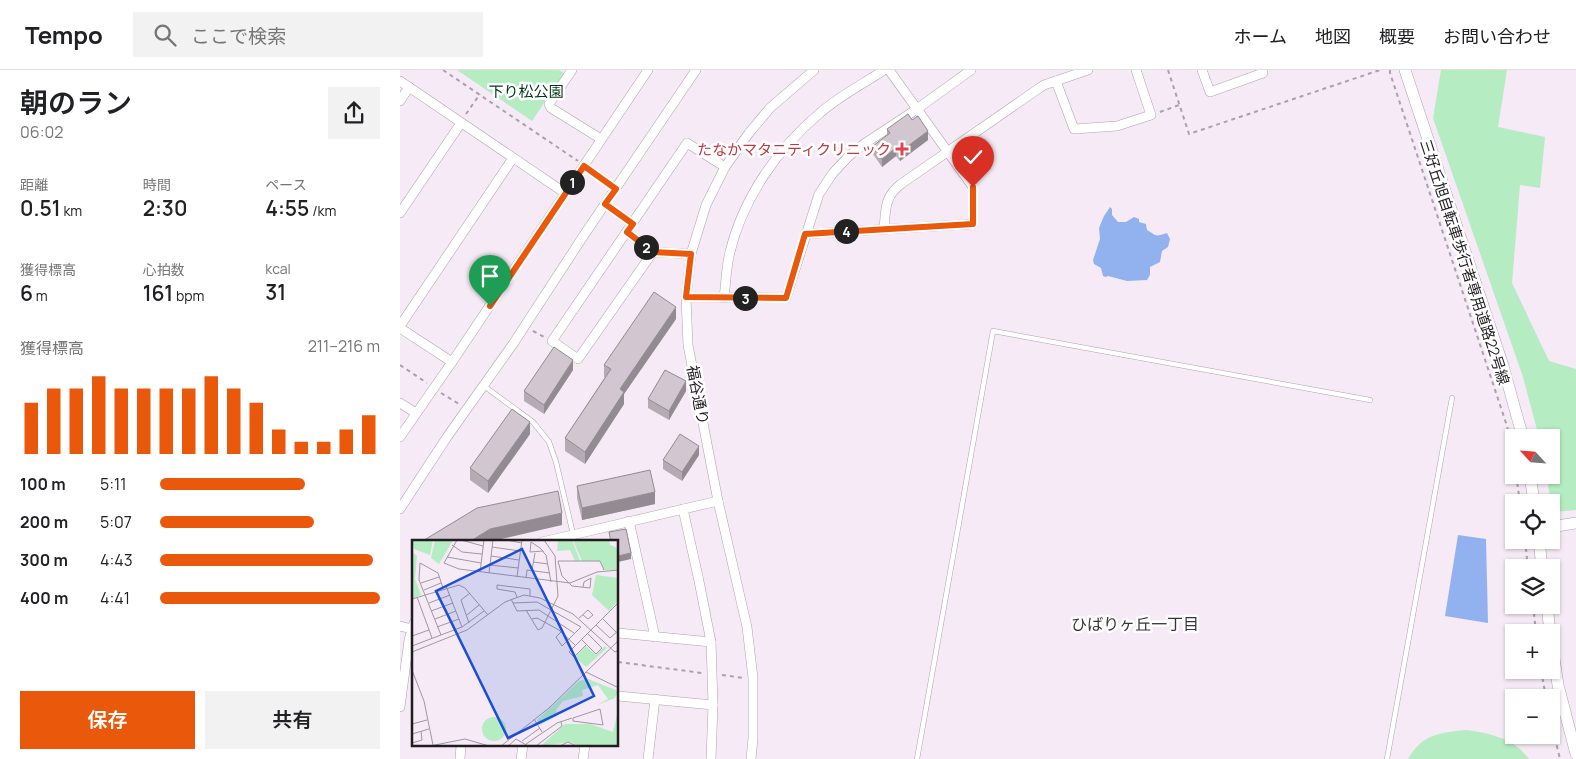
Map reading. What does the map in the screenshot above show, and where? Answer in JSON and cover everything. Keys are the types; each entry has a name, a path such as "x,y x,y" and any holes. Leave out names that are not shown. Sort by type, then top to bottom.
{"street":[{"path":"400,437 648,70"},
{"path":"400,509 696,70"},
{"name":"福谷通り","path":"751,759 753,678 748,626 718,501 688,345 686,297 691,254 706,205 725,168 749,133 770,108 814,70"},
{"path":"724,298 729,253 742,213 761,180 792,140 821,112 884,70"},
{"path":"805,234 973,224 973,187 889,70"},
{"path":"686,297 786,298 819,194 833,173 864,144 971,70"},
{"path":"884,229 886,206 892,192 1038,89 1088,70"},
{"path":"1056,81 1074,130 1117,126 1151,115 1136,70"},
{"path":"1202,70 1210,92 1263,73 1262,70"},
{"path":"1405,70 1503,366 1520,429"},
{"path":"570,71 549,104 551,108 601,139"},
{"path":"400,81 565,192"},
{"path":"400,101 410,87"},
{"path":"400,213 461,122"},
{"path":"653,252 578,359 552,342 688,143 725,168"},
{"path":"452,362 400,327 513,158"},
{"path":"627,232 653,252 691,254"},
{"path":"400,402 416,413"},
{"path":"558,540 574,538 629,521 718,501"},
{"path":"683,509 711,642 713,704 711,759"},
{"path":"629,521 655,637"},
{"path":"1560,526 1576,523"},
{"path":"400,707 403,677 412,631"},
{"path":"619,633 711,642"},
{"path":"403,677 412,678"},
{"path":"1557,679 1575,751"},
{"path":"619,696 713,704"},
{"path":"648,759 655,699"},
{"path":"460,759 461,746"},
{"path":"521,759 523,746"},
{"path":"584,759 585,746"}],"lane":[{"path":"917,759 993,331 1370,400"},
{"path":"484,386 533,422 548,442 556,462 574,538"},
{"path":"1387,759 1452,398"}],"path":[{"path":"443,70 616,189"},
{"path":"1168,70 1189,134 1380,70"},
{"name":"三好丘旭自転車歩行者専用道路22号線","path":"1390,70 1508,429"},
{"path":"461,122 480,94"},
{"path":"1151,115 1179,106"},
{"path":"605,204 633,224"},
{"path":"525,326 552,342"},
{"path":"400,365 466,409"},
{"path":"619,662 753,678"},
{"path":"1556,744 1560,759"}],"green space":[{"name":"下り松公園","path":"457,70 559,70 564,73 532,121"},
{"path":"1441,70 1507,70 1498,127 1545,137 1540,188 1520,185 1512,283 1549,361 1576,369 1576,510 1560,511 1560,494 1550,494 1548,484 1560,484 1560,429 1537,429 1523,377 1433,118"},
{"path":"1466,730 1492,735 1505,740 1505,744 1513,744 1529,759 1408,759 1419,744 1432,736"}],"water":[{"path":"1110,207 1112,215 1118,222 1126,222 1134,217 1139,219 1139,222 1146,224 1147,230 1155,235 1167,233 1170,239 1168,247 1162,251 1160,262 1150,267 1150,275 1147,280 1127,281 1106,277 1103,276 1101,268 1094,264 1093,260 1100,239 1099,228"},
{"path":"1458,535 1486,539 1488,623 1445,616"}],"building":[{"path":"908,114 912,120 918,116 928,131 900,152 896,148 882,159 873,146 890,133 887,129"},
{"path":"654,292 676,307 620,389 624,392 585,452 565,438 611,369 604,365"},
{"path":"554,347 573,360 544,405 524,391"},
{"path":"665,370 686,381 669,411 648,399"},
{"path":"512,409 530,422 488,481 470,468"},
{"path":"680,434 699,446 682,472 663,460"},
{"path":"650,470 655,492 582,508 577,486"},
{"path":"558,491 562,513 490,529 472,540 424,540 477,508"},
{"path":"626,529 631,553 619,556 619,540 611,540 609,532"}],"place":[{"name":"たなかマタニティクリニック","path":"902,149"}],"district":[{"name":"ひばりヶ丘一丁目","path":"1135,624"}],"route":[{"path":"490,306 584,166 616,189 605,204 633,224 627,232 653,252 691,254 686,297 786,298 805,234 973,224 973,187"}]}
